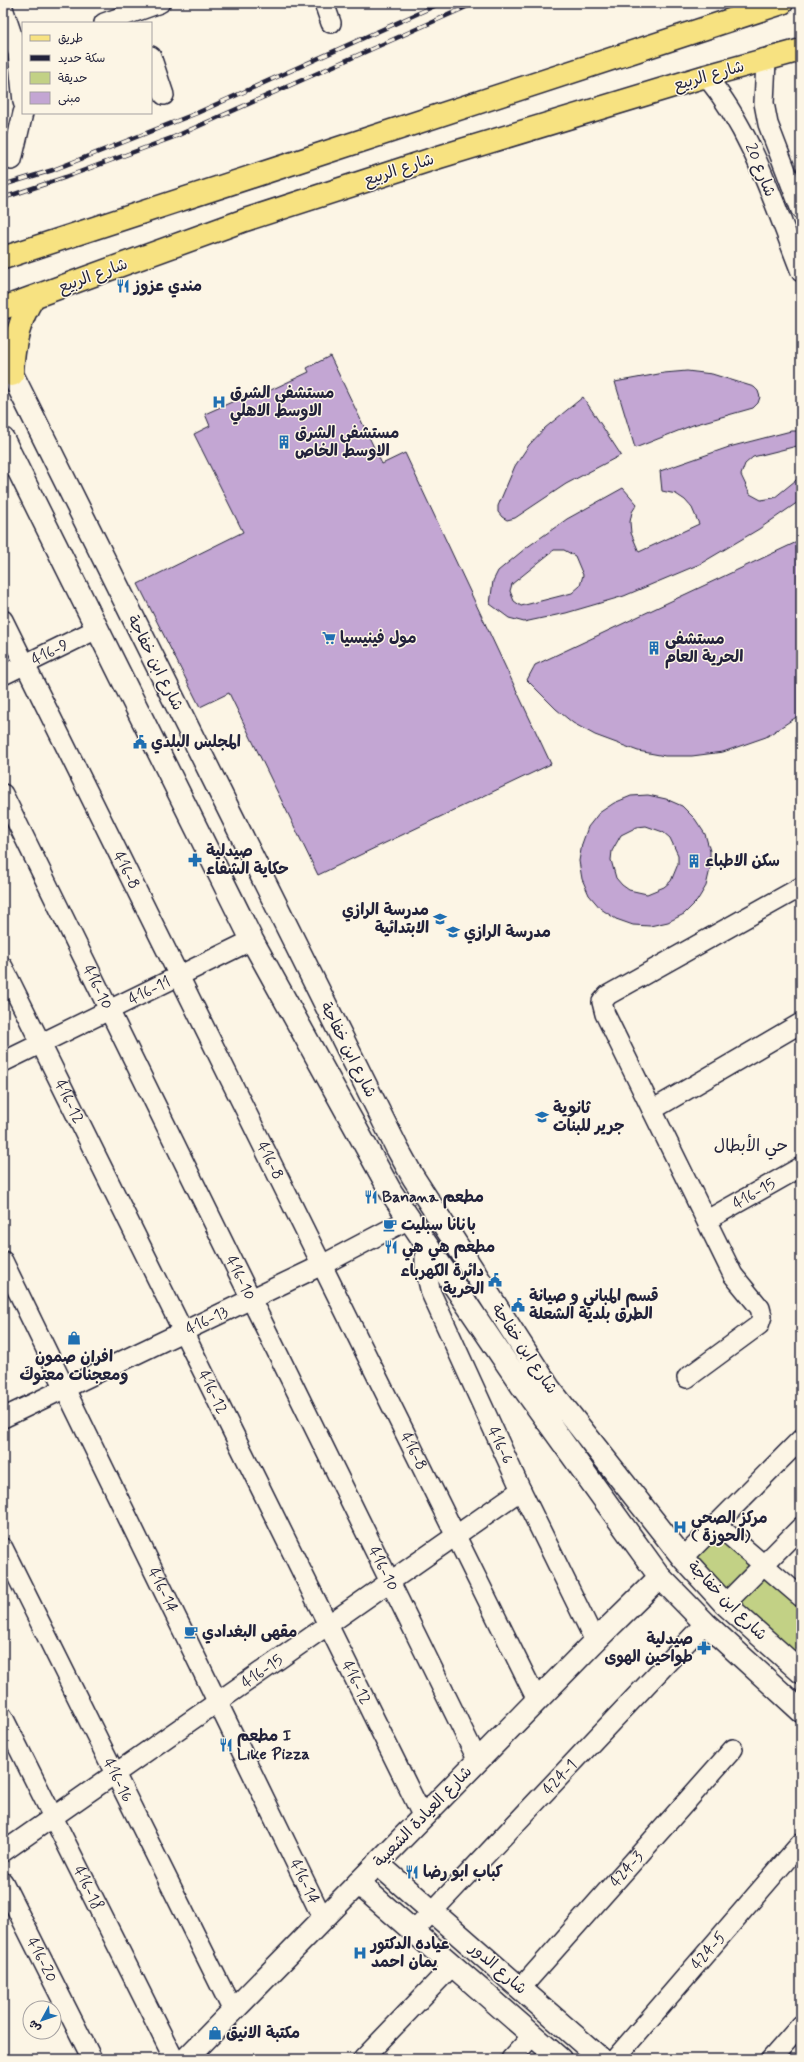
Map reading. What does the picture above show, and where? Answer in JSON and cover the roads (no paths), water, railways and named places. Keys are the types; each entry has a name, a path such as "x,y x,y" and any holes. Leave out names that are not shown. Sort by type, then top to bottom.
{"main road":[{"path":"3,258 782,3"},
{"name":"شارع الربيع","path":"3,308 245,220 439,157 706,76 766,61 801,50"},
{"path":"6,368 20,324 26,309 34,297"}],"street":[{"path":"107,22 160,3"},
{"path":"324,3 331,23"},
{"path":"3,8 15,55 22,96"},
{"path":"152,59 164,95"},
{"name":"شارع 20","path":"766,61 764,96 768,124 801,210"},
{"name":"شارع 20","path":"706,76 720,94 744,132 801,272"},
{"path":"12,160 23,114"},
{"name":"شارع ابن خفاجة","path":"6,368 397,1148 446,1228 549,1388 683,1558 725,1604 801,1672"},
{"name":"شارع ابن خفاجة","path":"3,439 252,940 374,1165 522,1386 660,1577 705,1624 801,1711"},
{"name":"416-8","path":"3,620 537,1700"},
{"name":"416-9","path":"3,675 97,629"},
{"name":"416-10","path":"3,794 478,1761"},
{"path":"687,1378 759,1325 762,1316 760,1308 733,1275 605,1014 602,1002 608,995 799,893"},
{"name":"416-11","path":"3,1062 252,940"},
{"name":"416-12","path":"3,967 423,1817"},
{"path":"652,1110 801,1023"},
{"name":"416-15","path":"706,1220 801,1167"},
{"name":"416-13","path":"3,1418 322,1266 409,1219"},
{"path":"425,1243 446,1228"},
{"name":"416-6","path":"425,1243 425,1268 431,1293 521,1490 595,1641"},
{"name":"416-14","path":"3,1261 323,1919"},
{"path":"683,1558 801,1439"},
{"name":"416-15","path":"3,1852 521,1490"},
{"path":"716,1524 801,1597"},
{"path":"725,1604 801,1527"},
{"name":"416-16","path":"3,1548 233,2011"},
{"name":"شارع العيادة الشعبية","path":"186,2059 595,1641 660,1577"},
{"name":"424-1","path":"414,1931 431,1910 705,1624"},
{"name":"416-18","path":"3,1717 174,2059"},
{"name":"424-3","path":"521,1988 733,1749"},
{"name":"424-5","path":"615,2059 801,1843"},
{"name":"شارع الدور","path":"377,1863 602,2059"},
{"name":"416-20","path":"3,1882 92,2059"},
{"name":"شارع الدور","path":"358,1883 560,2059"},
{"path":"362,2059 453,1965"},
{"path":"771,2059 801,2025"},
{"path":"511,2059 533,2035"}],"railway":[{"path":"3,185 53,170 197,113 441,3"},
{"path":"3,198 66,177 174,137 475,3"}],"place":[{"name":"مندي عزوز","path":"123,286"},
{"name":"مستشفى الشرق الاوسط الاهلي","path":"219,402"},
{"name":"مستشفى الشرق الاوسط الخاص","path":"284,442"},
{"name":"مول فينيسيا","path":"329,638"},
{"name":"مستشفى الحرية العام","path":"654,648"},
{"name":"المجلس البلدي","path":"140,742"},
{"name":"صيدلية حكاية الشفاء","path":"195,860"},
{"name":"سكن الاطباء","path":"694,861"},
{"name":"مدرسة الرازي الابتدائية","path":"440,919"},
{"name":"مدرسة الرازي","path":"453,932"},
{"name":"ثانوية جرير للبنات","path":"542,1117"},
{"name":"Banana مطعم","path":"371,1197"},
{"name":"بانانا سبليت","path":"390,1225"},
{"name":"مطعم هي هي","path":"391,1247"},
{"name":"دائرة الكهرباء الحرية","path":"495,1280"},
{"name":"قسم المباني و صيانة الطرق بلدية الشعلة","path":"518,1305"},
{"name":"افران صمون ومعجنات معتوكَ","path":"74,1338"},
{"name":"مركز الصحي ( الحوزة)","path":"680,1527"},
{"name":"مقهى البغدادي","path":"191,1632"},
{"name":"صيدلية طواحين الهوى","path":"704,1648"},
{"name":"مطعم I Like Pizza","path":"226,1745"},
{"name":"كباب ابو رضا","path":"412,1872"},
{"name":"عياده الدكتور يمان احمد","path":"360,1953"},
{"name":"مكتبة الانيق","path":"215,2033"}],"district":[{"name":"حي الأبطال","path":"751,1146"}]}
